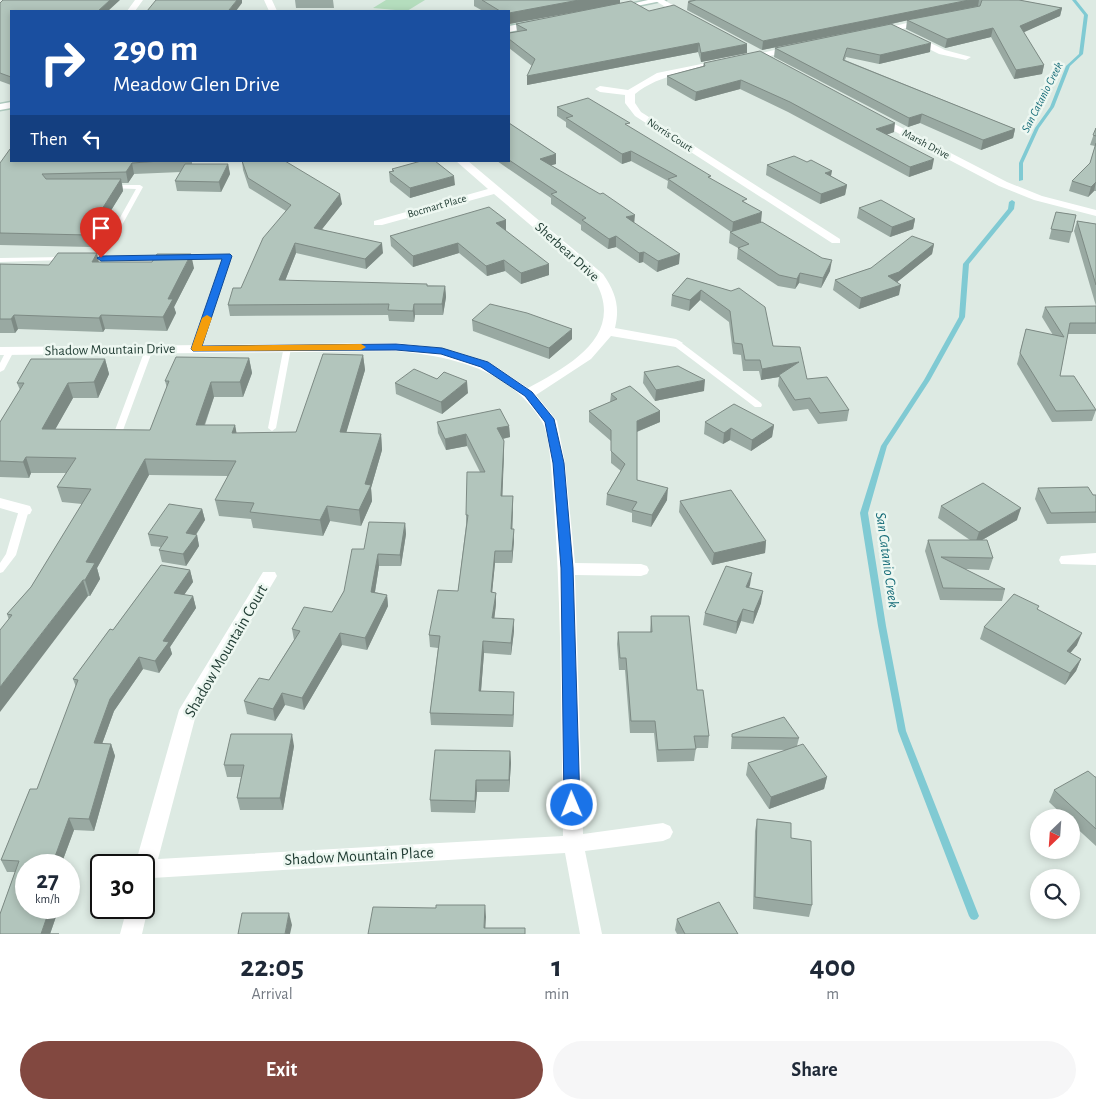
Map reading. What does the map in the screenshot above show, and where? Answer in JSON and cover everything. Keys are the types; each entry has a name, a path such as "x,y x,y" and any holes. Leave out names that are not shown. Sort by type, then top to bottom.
{"street":[{"path":"612,9 660,0 700,23"},
{"path":"864,34 938,18"},
{"path":"510,29 546,22"},
{"path":"892,28 942,52 966,57"},
{"path":"741,46 775,64"},
{"path":"600,89 630,93 640,83 658,76 806,46"},
{"name":"Norris Court","path":"630,93 630,103 638,114 836,242"},
{"name":"Marsh Drive","path":"872,115 1003,184 1038,198 1096,213"},
{"name":"Sherbear Drive","path":"462,162 599,277 610,297 612,314 607,331 592,350 570,370 528,394"},
{"name":"Bocmart Place","path":"378,223 496,190"},
{"path":"607,331 676,343"},
{"name":"Shadow Mountain Drive","path":"5,351 396,347 442,352 484,364 528,394 550,421 558,463 567,568 573,844 591,934"},
{"path":"0,503 24,510"},
{"path":"1067,560 1096,559"},
{"path":"567,568 641,570"},
{"name":"Shadow Mountain Court","path":"148,854 188,710 269,576"},
{"name":"Shadow Mountain Place","path":"155,869 573,844 663,832"},
{"path":"131,934 134,919"}],"lane":[{"path":"101,258 140,186 104,187"},
{"path":"83,259 227,256 196,349"},
{"path":"0,260 74,259"},
{"path":"676,343 758,405"},
{"path":"272,428 287,348"},
{"path":"118,433 149,349"},
{"path":"0,370 5,351"},
{"path":"0,570 11,555 24,510"}],"green space":[{"path":"386,0 425,0 409,10 373,8"}],"building":[{"path":"3,0 110,0 99,10 10,10 10,77 0,73 0,3"},
{"path":"156,0 237,0 229,10 148,10"},
{"path":"482,0 579,0 510,13 510,10 498,10"},
{"path":"696,0 969,0 763,41 688,2"},
{"path":"982,0 1019,0 1062,8 1020,26 1044,65 1016,70 993,28 947,39 907,20 980,6"},
{"path":"631,1 649,11 674,5 747,44 701,53 699,43 527,76 535,59 510,40 510,33 527,30 516,24"},
{"path":"891,24 931,43 880,55 847,48 843,60 1015,129 983,140 922,114 909,118 775,48"},
{"path":"760,51 895,123 876,129 934,159 910,167 790,102 741,80 696,92 667,76 705,66 704,63"},
{"path":"588,98 630,123 625,124 711,176 708,177 747,199 742,201 762,212 733,222 668,179 677,176 631,151 622,154 566,118 573,116 557,107"},
{"path":"510,124 556,154 540,159 600,194 603,193 635,215 626,217 680,254 658,261 644,252 639,253 616,236 609,239 582,220 586,218 551,194 557,192 510,161"},
{"path":"1096,143 1096,182 1091,187 1072,181 1090,163"},
{"path":"10,149 10,162 146,162 132,163 126,172 42,174 46,179 121,179 88,235 0,233 0,163"},
{"path":"794,156 807,162 811,160 832,171 825,173 847,185 821,194 767,165"},
{"path":"242,162 287,162 340,194 314,228 382,243 365,259 295,243 279,280 445,286 442,304 414,304 413,311 388,310 389,304 228,305 233,288 241,288 263,238 291,205 248,178"},
{"path":"417,162 436,162 454,176 410,188 389,172 394,171 392,169"},
{"path":"185,164 228,164 219,182 175,181"},
{"path":"881,200 915,219 892,227 859,208"},
{"path":"489,207 506,220 496,223 549,264 521,273 504,260 486,266 458,243 413,256 390,236"},
{"path":"1056,212 1076,215 1072,232 1051,229"},
{"path":"1077,221 1096,224 1096,285"},
{"path":"762,222 822,258 832,260 823,278 800,273 797,279 779,275 738,248 749,244 730,232"},
{"path":"912,236 934,244 899,272 888,276 901,285 861,298 835,280 871,268"},
{"path":"58,253 97,253 92,262 152,262 157,254 191,254 168,299 173,299 163,317 101,315 99,318 14,315 11,319 0,319 0,264 49,265"},
{"path":"687,278 731,291 739,288 765,307 773,346 800,347 807,379 827,377 849,410 820,413 810,398 795,400 779,375 799,362 762,369 760,360 745,360 742,344 734,343 730,311 701,290 690,300 672,295"},
{"path":"490,304 527,313 572,329 549,348 472,320"},
{"path":"1096,306 1096,323 1070,323 1060,376 1074,376 1096,410 1056,411 1020,353 1026,329 1064,337 1045,307"},
{"path":"323,354 363,355 340,432 381,434 365,484 371,485 359,510 327,506 320,520 250,512 254,503 215,500 236,461 145,459 86,562 95,563 85,580 83,580 0,687 0,630 12,615 7,614 31,587 91,489 57,487 76,458 26,457 23,462 0,461 0,422 24,383 17,383 31,359 105,359 94,382 68,383 42,429 150,430 169,381 165,381 176,357 249,358 240,382 211,382 196,425 235,425 232,433 296,432"},
{"path":"678,366 705,380 656,390 644,372"},
{"path":"414,369 437,379 444,372 467,381 441,402 395,383"},
{"path":"630,386 660,411 637,421 637,480 668,488 652,515 632,510 637,502 607,494 625,464 611,451 611,430 589,411 617,399 611,394"},
{"path":"734,404 774,425 752,440 731,428 724,433 705,422"},
{"path":"500,409 509,426 497,428 504,441 501,496 513,496 511,529 514,529 512,551 495,551 491,592 496,593 492,618 514,619 511,643 483,641 479,691 514,692 513,715 430,713 440,636 429,635 438,590 458,591 468,515 466,515 467,472 485,472 466,434 445,439 437,422"},
{"path":"983,483 1021,508 979,532 941,506"},
{"path":"1088,487 1093,495 1096,495 1096,512 1051,513 1038,488"},
{"path":"731,490 766,541 714,553 680,501"},
{"path":"169,504 202,509 186,533 197,535 183,554 159,550 168,537 148,534"},
{"path":"369,522 405,523 400,555 378,554 371,592 387,595 365,638 340,633 302,698 282,693 273,709 244,701 259,678 269,680 300,631 292,629 304,607 332,612 344,591 352,549 364,549"},
{"path":"928,540 987,540 993,558 941,557 1005,589 943,588"},
{"path":"161,565 190,570 174,593 193,596 163,641 169,642 155,661 139,657 110,699 94,743 111,744 89,819 69,818 56,854 15,854 15,861 1,860 30,789 37,789 78,680 73,679 110,629 113,630"},
{"path":"726,566 752,573 746,587 763,591 754,612 743,609 737,622 705,613"},
{"path":"1014,594 1039,606 1037,609 1082,633 1067,651 1081,659 1070,673 984,627"},
{"path":"651,616 689,616 697,690 703,690 709,736 694,736 696,749 658,750 655,721 631,721 626,658 620,658 618,632 652,632"},
{"path":"784,717 799,738 732,737 732,734"},
{"path":"231,734 292,734 280,798 237,798 244,765 224,765"},
{"path":"803,744 827,777 771,797 748,763"},
{"path":"435,750 510,751 509,780 476,780 475,801 430,800"},
{"path":"1088,771 1096,777 1096,829 1080,814 1080,809 1074,809 1054,790"},
{"path":"757,819 791,823 791,838 811,841 812,905 755,897"},
{"path":"15,872 15,919 46,919 41,934 0,934 0,914"},
{"path":"719,902 738,934 685,934 677,919"},
{"path":"436,905 485,905 484,928 525,928 525,934 368,934 373,907 436,908"},
{"path":"242,913 289,913 285,934 238,934"}],"waterway":[{"name":"San Catanio Creek","path":"1021,180 1021,163 1037,128 1052,107 1068,66 1081,54 1086,15 1074,0"},
{"name":"San Catanio Creek","path":"974,916 902,731 882,626 864,513 884,446 927,380 962,317 966,264 1011,209 1012,202"}],"slow traffic":[{"path":"207,318 196,349 361,347"}],"route":[{"path":"101,258 227,256 196,349 396,347 442,352 484,364 528,394 550,421 558,463 567,568 572,805"}]}
